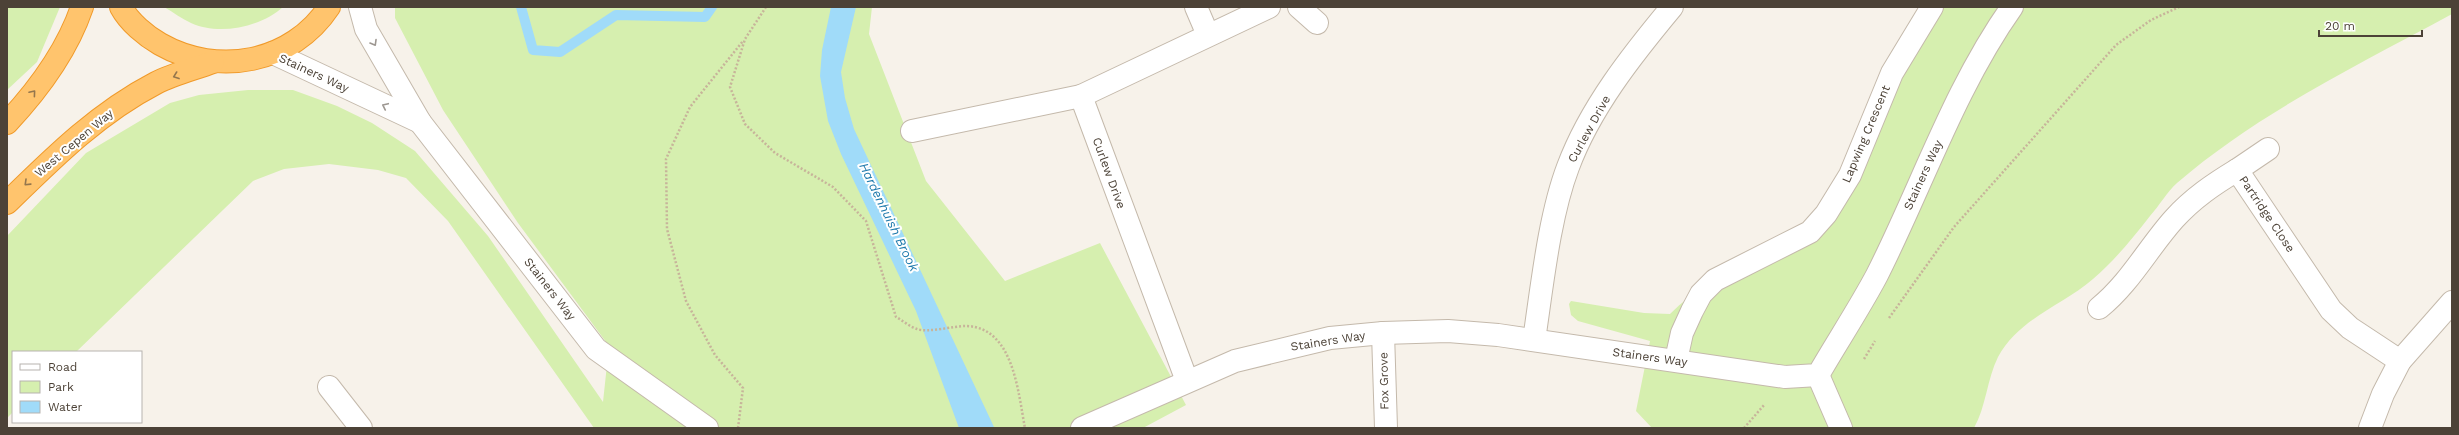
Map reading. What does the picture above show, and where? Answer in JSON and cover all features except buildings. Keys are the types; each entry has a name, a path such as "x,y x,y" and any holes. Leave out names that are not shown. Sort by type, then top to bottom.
{"highway":[{"path":"7,123 42,82 73,31 82,7"},
{"path":"121,7 151,38 178,54 213,62 243,62 273,54 299,39 321,19 329,7"},
{"name":"West Cepen Way","path":"7,203 55,156 102,116 157,83 213,62"}],"street":[{"name":"Stainers Way","path":"360,7 366,29 420,122 596,349 707,428"},
{"path":"1196,7 1208,35"},
{"path":"912,131 1081,96 1269,7"},
{"path":"1299,7 1317,23"},
{"name":"Curlew Drive","path":"1534,340 1558,201 1567,168 1594,116 1615,82 1672,7"},
{"name":"Lapwing Crescent","path":"1676,360 1682,333 1692,311 1701,294 1715,280 1810,232 1822,220 1850,175 1892,73 1932,7"},
{"name":"Stainers Way","path":"1082,428 1235,361 1282,348 1330,338 1383,333 1448,331 1534,340 1785,377 1818,375 1876,276 1971,73 1993,34 2012,7"},
{"name":"Stainers Way","path":"273,54 420,122"},
{"name":"Curlew Drive","path":"1081,96 1187,381"},
{"path":"2237,170 2268,149"},
{"name":"Partridge Close","path":"2099,308 2123,285 2173,220 2189,203 2237,170 2331,310 2350,328 2400,361"},
{"path":"2370,428 2383,394 2400,361 2452,302"},
{"name":"Fox Grove","path":"1383,333 1386,428"},
{"path":"1818,375 1841,428"},
{"path":"329,387 356,426"}],"path":[{"path":"738,428 743,388 715,355 686,300 667,229 666,160 690,108 744,39 766,7"},
{"path":"744,39 730,87 745,124 775,153 833,188 866,221 896,316 918,330 967,326 991,333 1006,353 1014,375 1025,428"}],"green space":[{"path":"7,7 60,7 37,62 7,90"},
{"path":"164,7 283,7 274,14 252,24 227,29 214,29 202,27 184,20"},
{"path":"395,7 872,7 869,34 926,181 1005,281 1100,243 1186,405 1143,428 594,428 448,221 406,178 378,170 329,164 284,169 253,181 77,351 12,351 12,413 7,418 7,236 86,153 170,103 199,95 248,90 293,90 337,106 372,123 415,151 488,236 603,402 609,346 518,223 443,110 395,18"},
{"path":"1927,7 2452,7 2452,14 2345,71 2275,112 2241,134 2177,183 2130,241 2101,272 2081,289 2029,322 2017,332 2007,344 1994,366 1981,411 1974,428 1652,428 1636,411 1650,341 1578,321 1571,315 1569,304 1571,301 1644,313 1670,314 1686,299 1723,273 1784,238 1822,213"}],"water":[{"path":"831,7 856,7 841,72 845,98 854,129 994,427 959,428 916,311 841,154 828,121 820,76 822,50"}],"waterway":[{"name":"Hardenhuish Brook","path":"521,7 533,50 560,52 616,15 705,17 712,7"}]}
